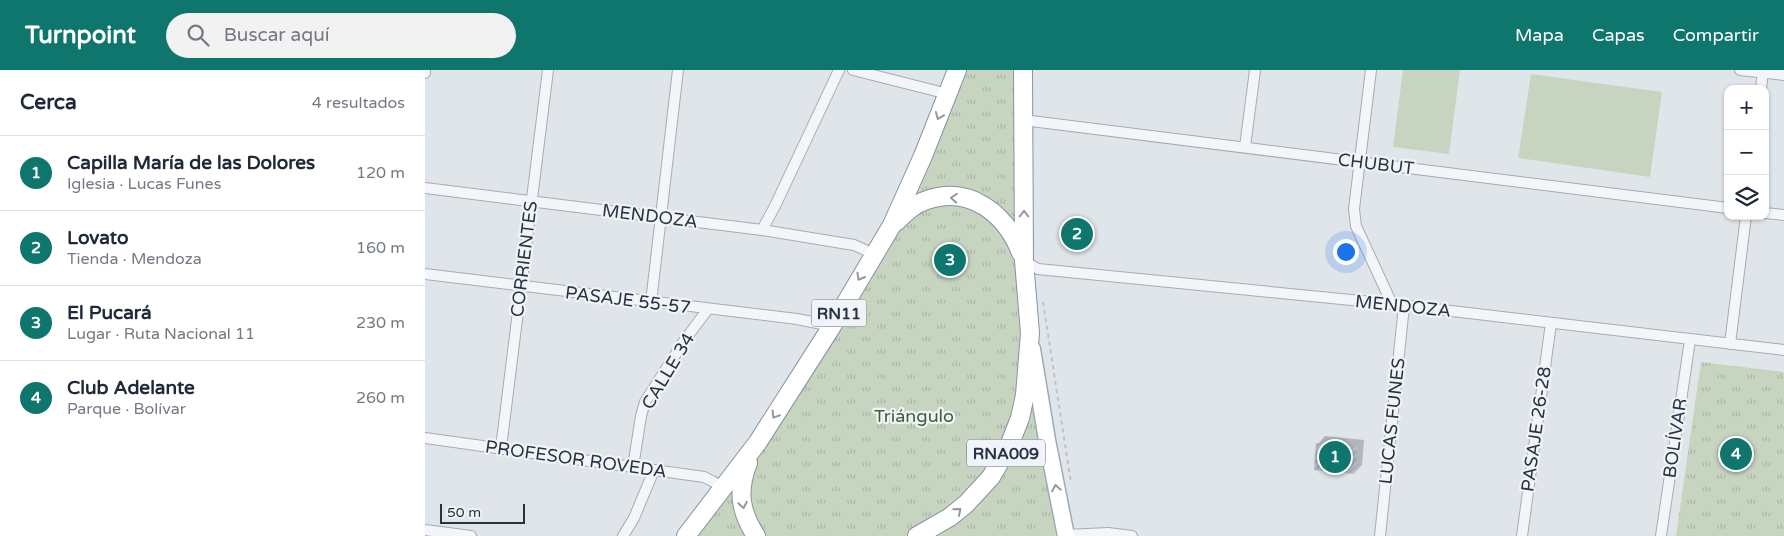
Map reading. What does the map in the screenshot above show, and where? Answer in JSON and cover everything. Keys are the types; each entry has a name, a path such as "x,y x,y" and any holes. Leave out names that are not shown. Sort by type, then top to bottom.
{"highway":[{"name":"RN11","path":"686,536 758,442 892,225 923,156 957,70"},
{"name":"RNA009","path":"917,536 950,517 966,504 991,477 1002,462 1020,418 1025,395 1030,333 1024,260 1023,70"},
{"name":"RNA009","path":"892,225 911,208 928,200 949,196 968,199 984,204 1005,223 1024,260"},
{"path":"756,536 748,524 742,508 741,492 742,478 758,442"}],"main road":[{"name":"RNA009","path":"1030,333 1047,440 1066,535"}],"street":[{"name":"CORRIENTES","path":"501,448 548,70"},
{"path":"651,302 678,70"},
{"path":"762,230 839,70"},
{"path":"853,70 948,94"},
{"path":"1245,148 1255,70"},
{"path":"1371,70 1354,209 1356,226 1392,304"},
{"path":"1740,70 1763,71 1784,75"},
{"path":"1761,85 1763,71"},
{"name":"CHUBUT","path":"1023,120 1724,208"},
{"name":"MENDOZA","path":"425,188 762,230 854,246 873,254"},
{"path":"1769,213 1784,215"},
{"path":"1730,344 1745,220"},
{"name":"MENDOZA","path":"1024,260 1038,269 1392,304 1784,350"},
{"name":"PASAJE 55-57","path":"425,274 797,319 831,326"},
{"name":"LUCAS FUNES","path":"1379,536 1404,306"},
{"name":"CALLE 34","path":"633,467 645,402 684,341 708,309"},
{"name":"PASAJE 26-28","path":"1522,536 1551,323"},
{"name":"BOLÍVAR","path":"1661,536 1689,340"},
{"name":"PROFESOR ROVEDA","path":"425,438 704,477 724,488"},
{"path":"623,536 634,518 654,470"},
{"path":"425,530 471,536"},
{"path":"1066,535 1108,533 1132,536"}],"path":[{"path":"1042,299 1071,484"}],"green space":[{"name":"Triángulo","path":"958,70 1015,70 1021,326 1056,536 686,536 874,254"},
{"path":"1403,70 1460,70 1449,154 1393,147"},
{"path":"1531,74 1662,92 1650,177 1518,158"},
{"path":"1701,362 1784,372 1784,536 1676,536"}],"building":[{"path":"1316,443 1357,447 1355,474 1314,470"}],"place":[{"name":"Lovato","path":"1077,234"},
{"name":"El Pucará","path":"950,260"},
{"name":"Club Adelante","path":"1736,454"},
{"name":"Capilla María de las Dolores","path":"1335,457"}]}
